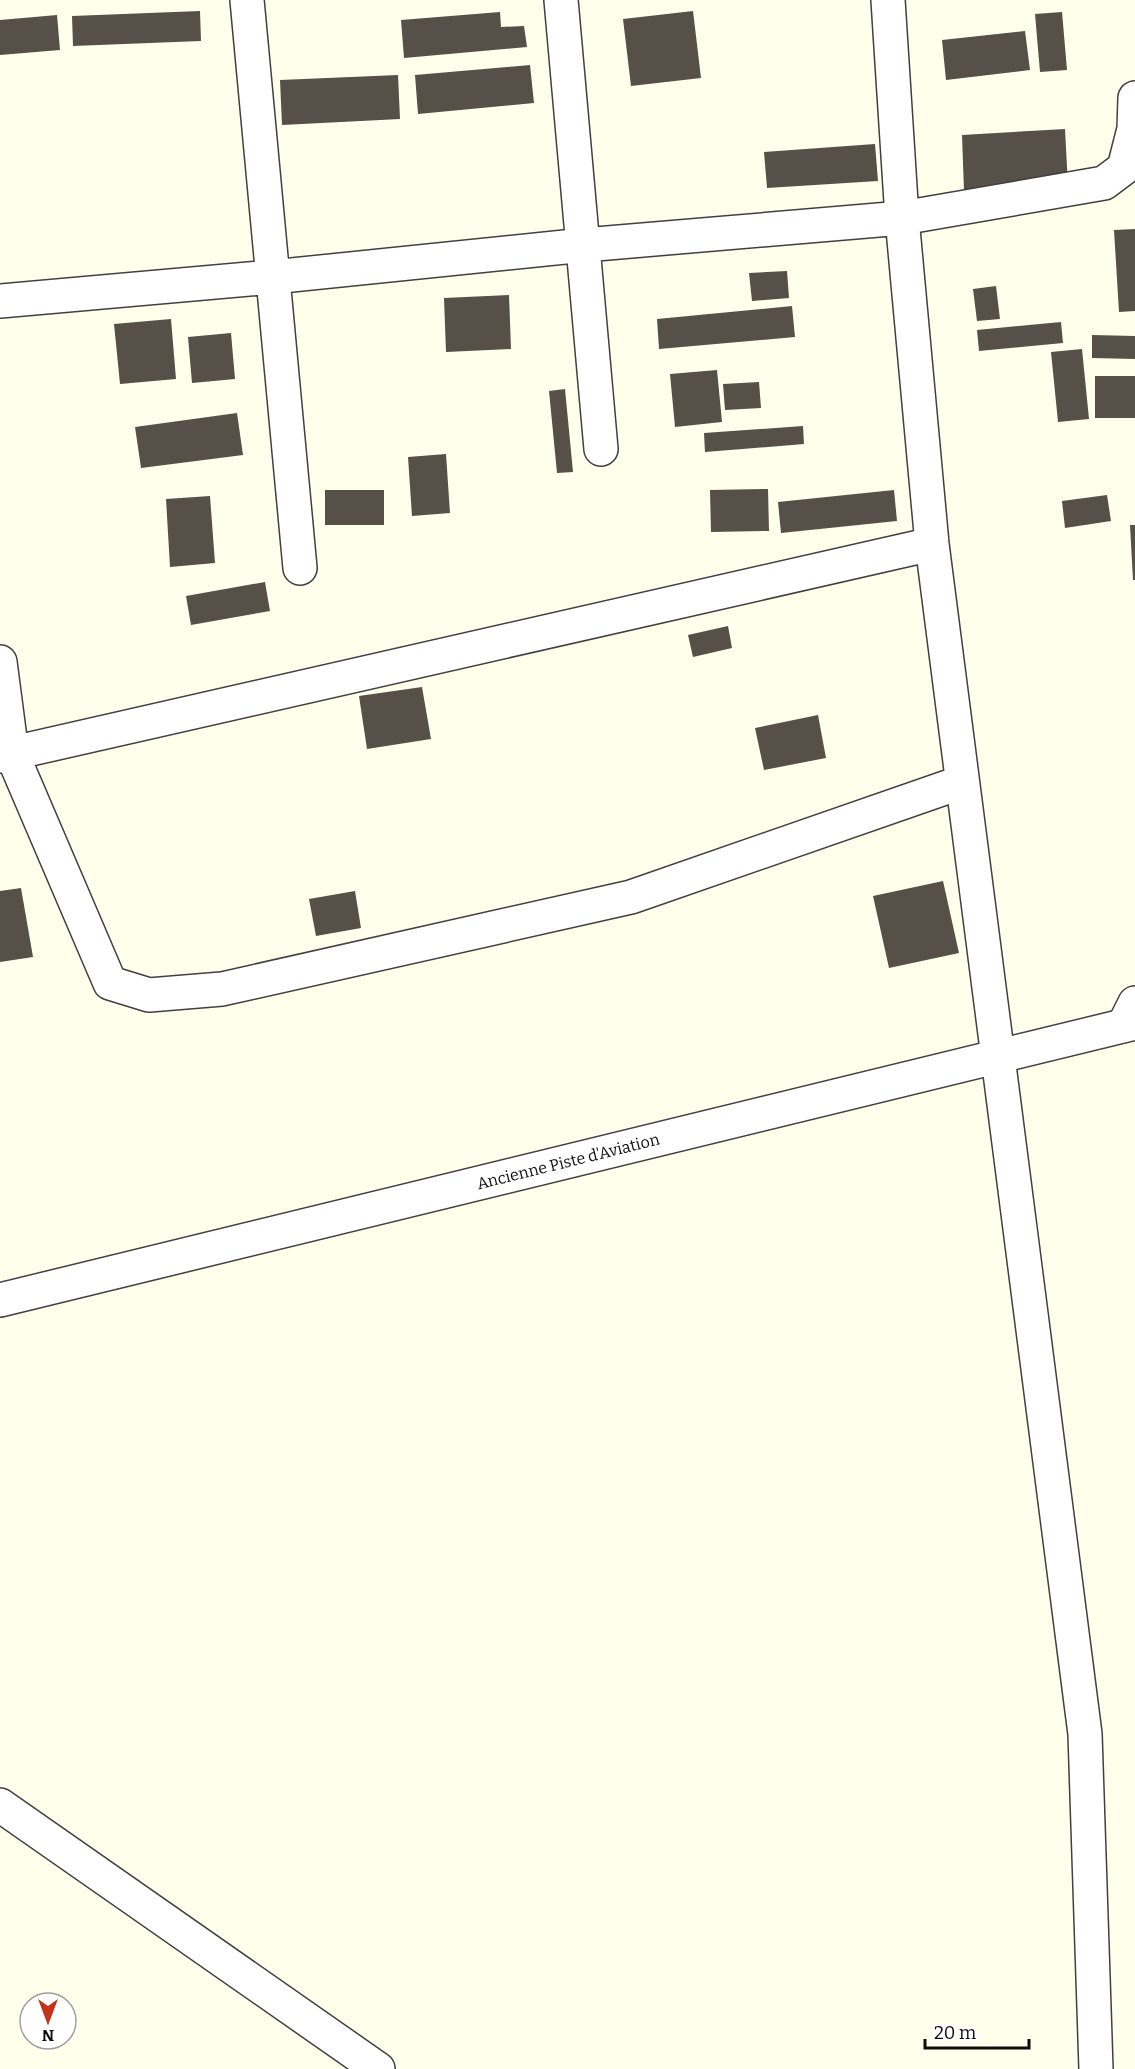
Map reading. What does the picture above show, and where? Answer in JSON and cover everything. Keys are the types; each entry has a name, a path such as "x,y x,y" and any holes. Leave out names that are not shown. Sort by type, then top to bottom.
{"street":[{"path":"247,0 300,568"},
{"path":"561,0 601,449"},
{"path":"888,0 902,218 932,544 1085,1734 1096,2069"},
{"path":"0,301 272,277 584,245 902,218 1104,183 1124,168 1134,129 1135,98"},
{"path":"6,755 932,544"},
{"path":"0,662 6,755 110,983 149,995 222,989 631,897 962,782"},
{"name":"Ancienne Piste d'Aviation","path":"0,1300 997,1056 1131,1017"},
{"path":"0,1805 378,2069"}],"building":[{"path":"200,11 201,41 73,46 72,16"},
{"path":"693,11 701,78 631,86 623,19"},
{"path":"500,12 501,27 524,26 527,47 404,58 401,20"},
{"path":"1062,12 1067,70 1040,72 1035,14"},
{"path":"57,15 60,50 0,55 0,20"},
{"path":"1025,31 1030,70 946,80 942,40"},
{"path":"530,65 534,103 418,114 415,75"},
{"path":"398,75 400,119 282,125 280,80"},
{"path":"1065,129 1068,186 964,191 962,135"},
{"path":"875,144 878,181 767,188 764,152"},
{"path":"1135,229 1135,311 1119,312 1114,230"},
{"path":"787,271 789,298 752,301 749,273"},
{"path":"996,286 1000,319 977,321 973,289"},
{"path":"509,295 511,349 446,352 444,298"},
{"path":"792,306 795,337 659,349 657,319"},
{"path":"171,319 176,379 120,384 114,324"},
{"path":"1061,322 1063,343 979,351 977,330"},
{"path":"231,333 235,379 192,383 188,337"},
{"path":"1092,335 1135,336 1135,359 1092,358"},
{"path":"1082,349 1089,419 1058,422 1051,352"},
{"path":"717,370 722,422 675,427 670,374"},
{"path":"1095,376 1135,376 1135,418 1095,418"},
{"path":"759,382 761,408 725,410 723,384"},
{"path":"565,389 573,472 557,473 549,391"},
{"path":"237,413 243,455 141,468 135,427"},
{"path":"803,426 804,444 705,452 704,433"},
{"path":"446,454 450,513 412,516 408,457"},
{"path":"768,489 769,531 711,532 710,490"},
{"path":"325,490 384,490 384,525 325,525"},
{"path":"894,490 897,521 781,533 778,502"},
{"path":"1107,495 1111,521 1065,528 1062,501"},
{"path":"210,496 215,563 170,567 166,499"},
{"path":"1130,525 1135,525 1135,580 1133,580"},
{"path":"265,582 270,611 191,625 186,596"},
{"path":"728,626 732,648 693,657 688,635"},
{"path":"422,687 431,739 367,749 359,696"},
{"path":"818,715 826,758 764,770 755,728"},
{"path":"943,881 959,953 889,968 873,896"},
{"path":"21,888 33,957 0,962 0,891"},
{"path":"355,891 361,928 316,936 309,899"}]}
